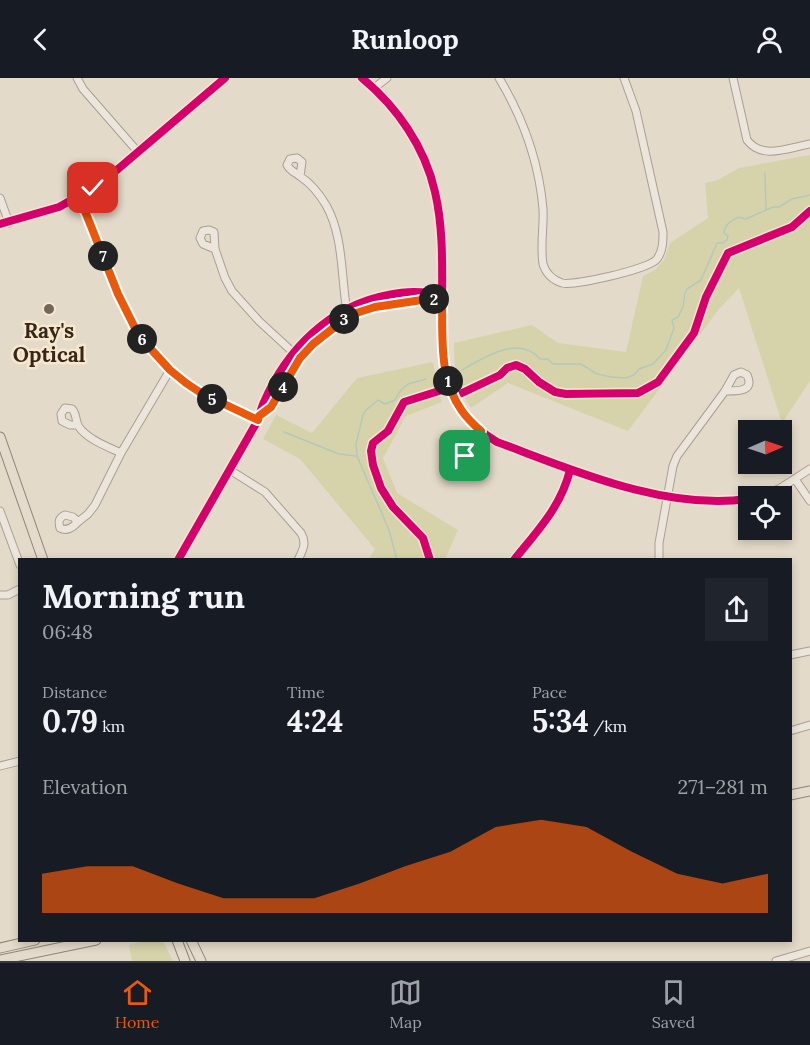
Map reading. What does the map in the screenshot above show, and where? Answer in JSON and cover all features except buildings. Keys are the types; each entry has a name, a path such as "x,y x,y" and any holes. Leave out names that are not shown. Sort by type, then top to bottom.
{"main road":[{"path":"0,437 42,558"},
{"path":"792,795 810,791"},
{"path":"0,948 26,942"},
{"path":"0,960 86,942"},
{"path":"178,942 185,961"},
{"path":"192,942 201,961"}],"street":[{"path":"77,78 82,89 138,152"},
{"path":"0,225 59,207 79,196 118,169 225,78"},
{"path":"362,78 374,88 412,133 431,175 439,217 443,358 447,379 462,412 481,431 497,442 612,484 700,500 738,501"},
{"path":"374,88 387,78"},
{"path":"499,78 523,125 538,172 543,208 543,264 545,270 552,278 568,284 644,267 658,259 662,249 663,232 636,111 624,78"},
{"path":"733,78 747,140 752,147 767,152 810,144"},
{"path":"300,176 326,205 331,218 338,238 348,311"},
{"path":"79,196 139,336 170,370 201,393 258,418"},
{"path":"0,198 9,222"},
{"path":"215,249 225,278 240,302 297,356"},
{"path":"179,558 230,470 269,393 297,356 303,340 323,322 348,311 442,297"},
{"path":"78,522 84,519 95,505 121,453 170,370"},
{"path":"659,558 659,543 673,466 677,456 725,391"},
{"path":"77,425 85,433 121,453"},
{"path":"464,449 481,431"},
{"path":"784,486 810,469"},
{"path":"230,470 265,492 301,533 305,540 299,558"},
{"path":"518,558 555,508 570,470"},
{"path":"795,479 810,501"},
{"path":"0,511 18,560"},
{"path":"0,595 8,595 18,590"},
{"path":"792,656 810,651"},
{"path":"792,729 810,725"},
{"path":"0,766 18,762"},
{"path":"776,961 810,951"}],"shaded area":[{"path":"810,155 810,381 784,420 781,420 739,288 719,309 628,431 508,383 471,408 457,377 454,343 532,325 558,343 626,352 643,276 655,270 664,260 670,243 708,218 705,183 718,180 739,168"},
{"path":"433,362 437,388 442,402 406,416 383,458 397,493 458,530 445,558 370,558 375,549 300,459 263,439 276,415 312,433 357,378"},
{"path":"140,942 164,942 173,961 132,961 129,945"}],"waterway":[{"path":"765,173 766,209"},
{"path":"462,370 490,355 512,348 522,348 540,359 548,359 553,364 581,364 597,374 611,377 626,378 634,375 639,369 653,364 666,350 674,328 672,320 678,317 683,307 685,293 687,289 701,280 717,243 727,240 728,236 724,233 729,223 739,217 746,219 773,207 779,207 792,199 810,195"},
{"path":"396,558 389,530 357,456 356,444 365,411 378,400 385,404 395,400 408,384 426,379"},
{"path":"284,432 339,454 356,456"}],"cycle path":[{"path":"0,224 59,207 93,188 225,78"},
{"path":"362,78 387,102 408,129 430,175 438,206 441,236 444,363 450,389 470,421 497,442 620,486 685,499 738,500"},
{"path":"462,393 516,365 525,369 555,392 566,394 638,393 658,382 694,333 706,297 728,253 792,227 810,211"},
{"path":"179,558 258,420 263,404 285,364 313,333 347,309 388,295 422,292 442,297"},
{"path":"429,558 423,538 393,507 381,488 371,451 373,443 388,431 404,402 442,390"},
{"path":"516,558 561,496 570,470"}],"place":[{"name":"Ray's Optical","path":"49,309"}],"route":[{"path":"93,188 79,196 118,294 139,336 170,370 186,383 201,393 258,420 259,416 271,407 300,358 328,331 350,315 375,307 442,297 443,358 447,379 462,412 481,431 464,449 465,456"}]}
